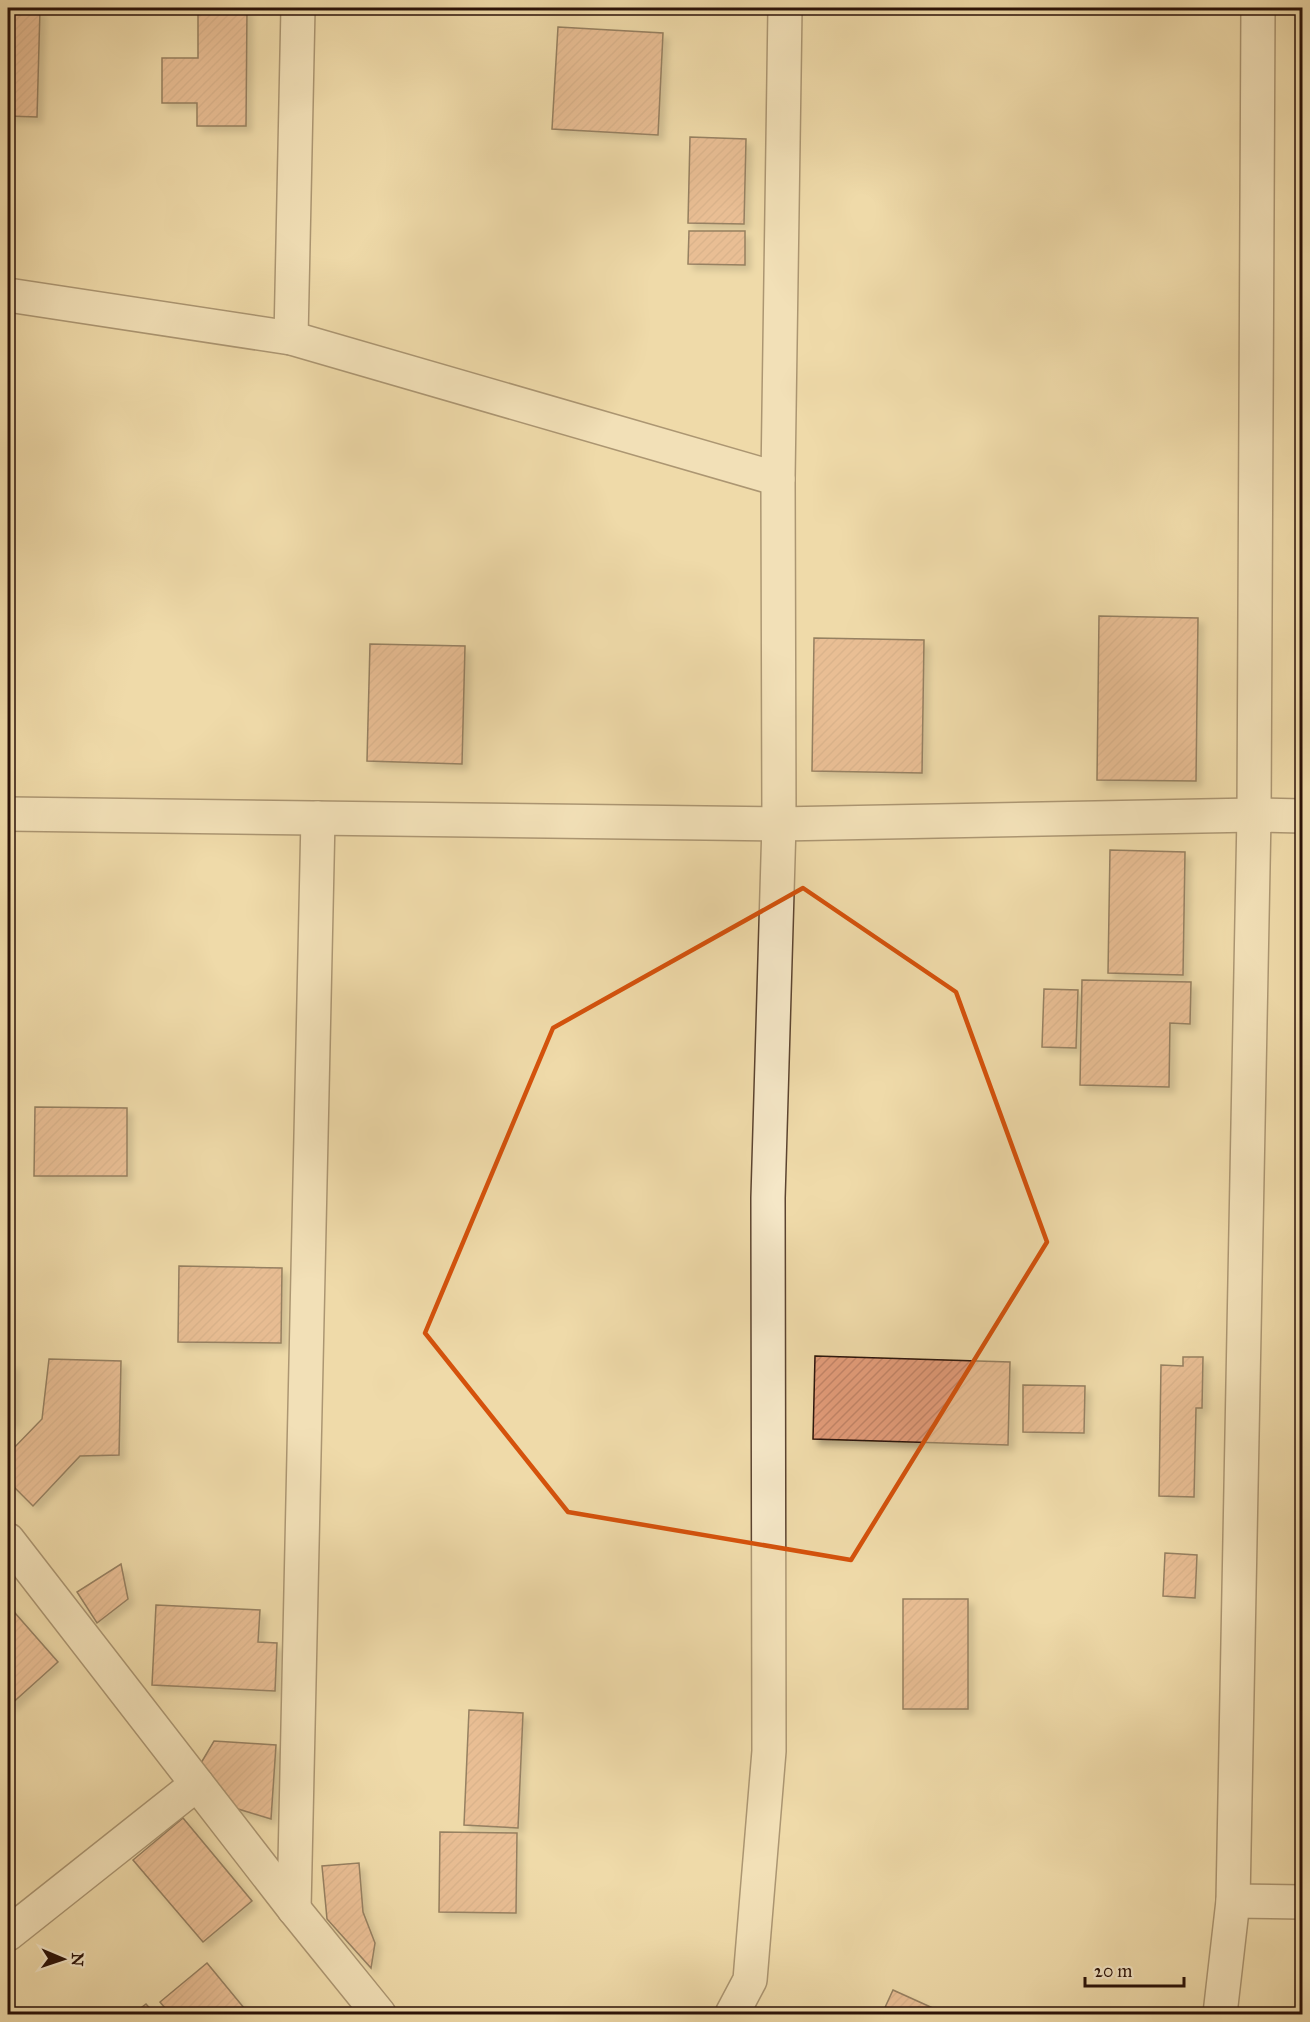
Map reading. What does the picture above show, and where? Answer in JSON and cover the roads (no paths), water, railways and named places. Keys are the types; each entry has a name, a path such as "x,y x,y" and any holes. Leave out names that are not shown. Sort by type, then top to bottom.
{"street":[{"path":"291,338 298,8"},
{"path":"732,2014 750,1980 769,1751 768,1198 779,824 778,479 785,8"},
{"path":"1220,2014 1233,1901 1254,815 1258,8"},
{"path":"8,295 291,338 778,479"},
{"path":"8,814 779,824 1302,816"},
{"path":"294,1909 318,818"},
{"path":"10,1548 294,1909 364,2009"},
{"path":"8,1934 197,1784"},
{"path":"1233,1901 1302,1902"}]}
